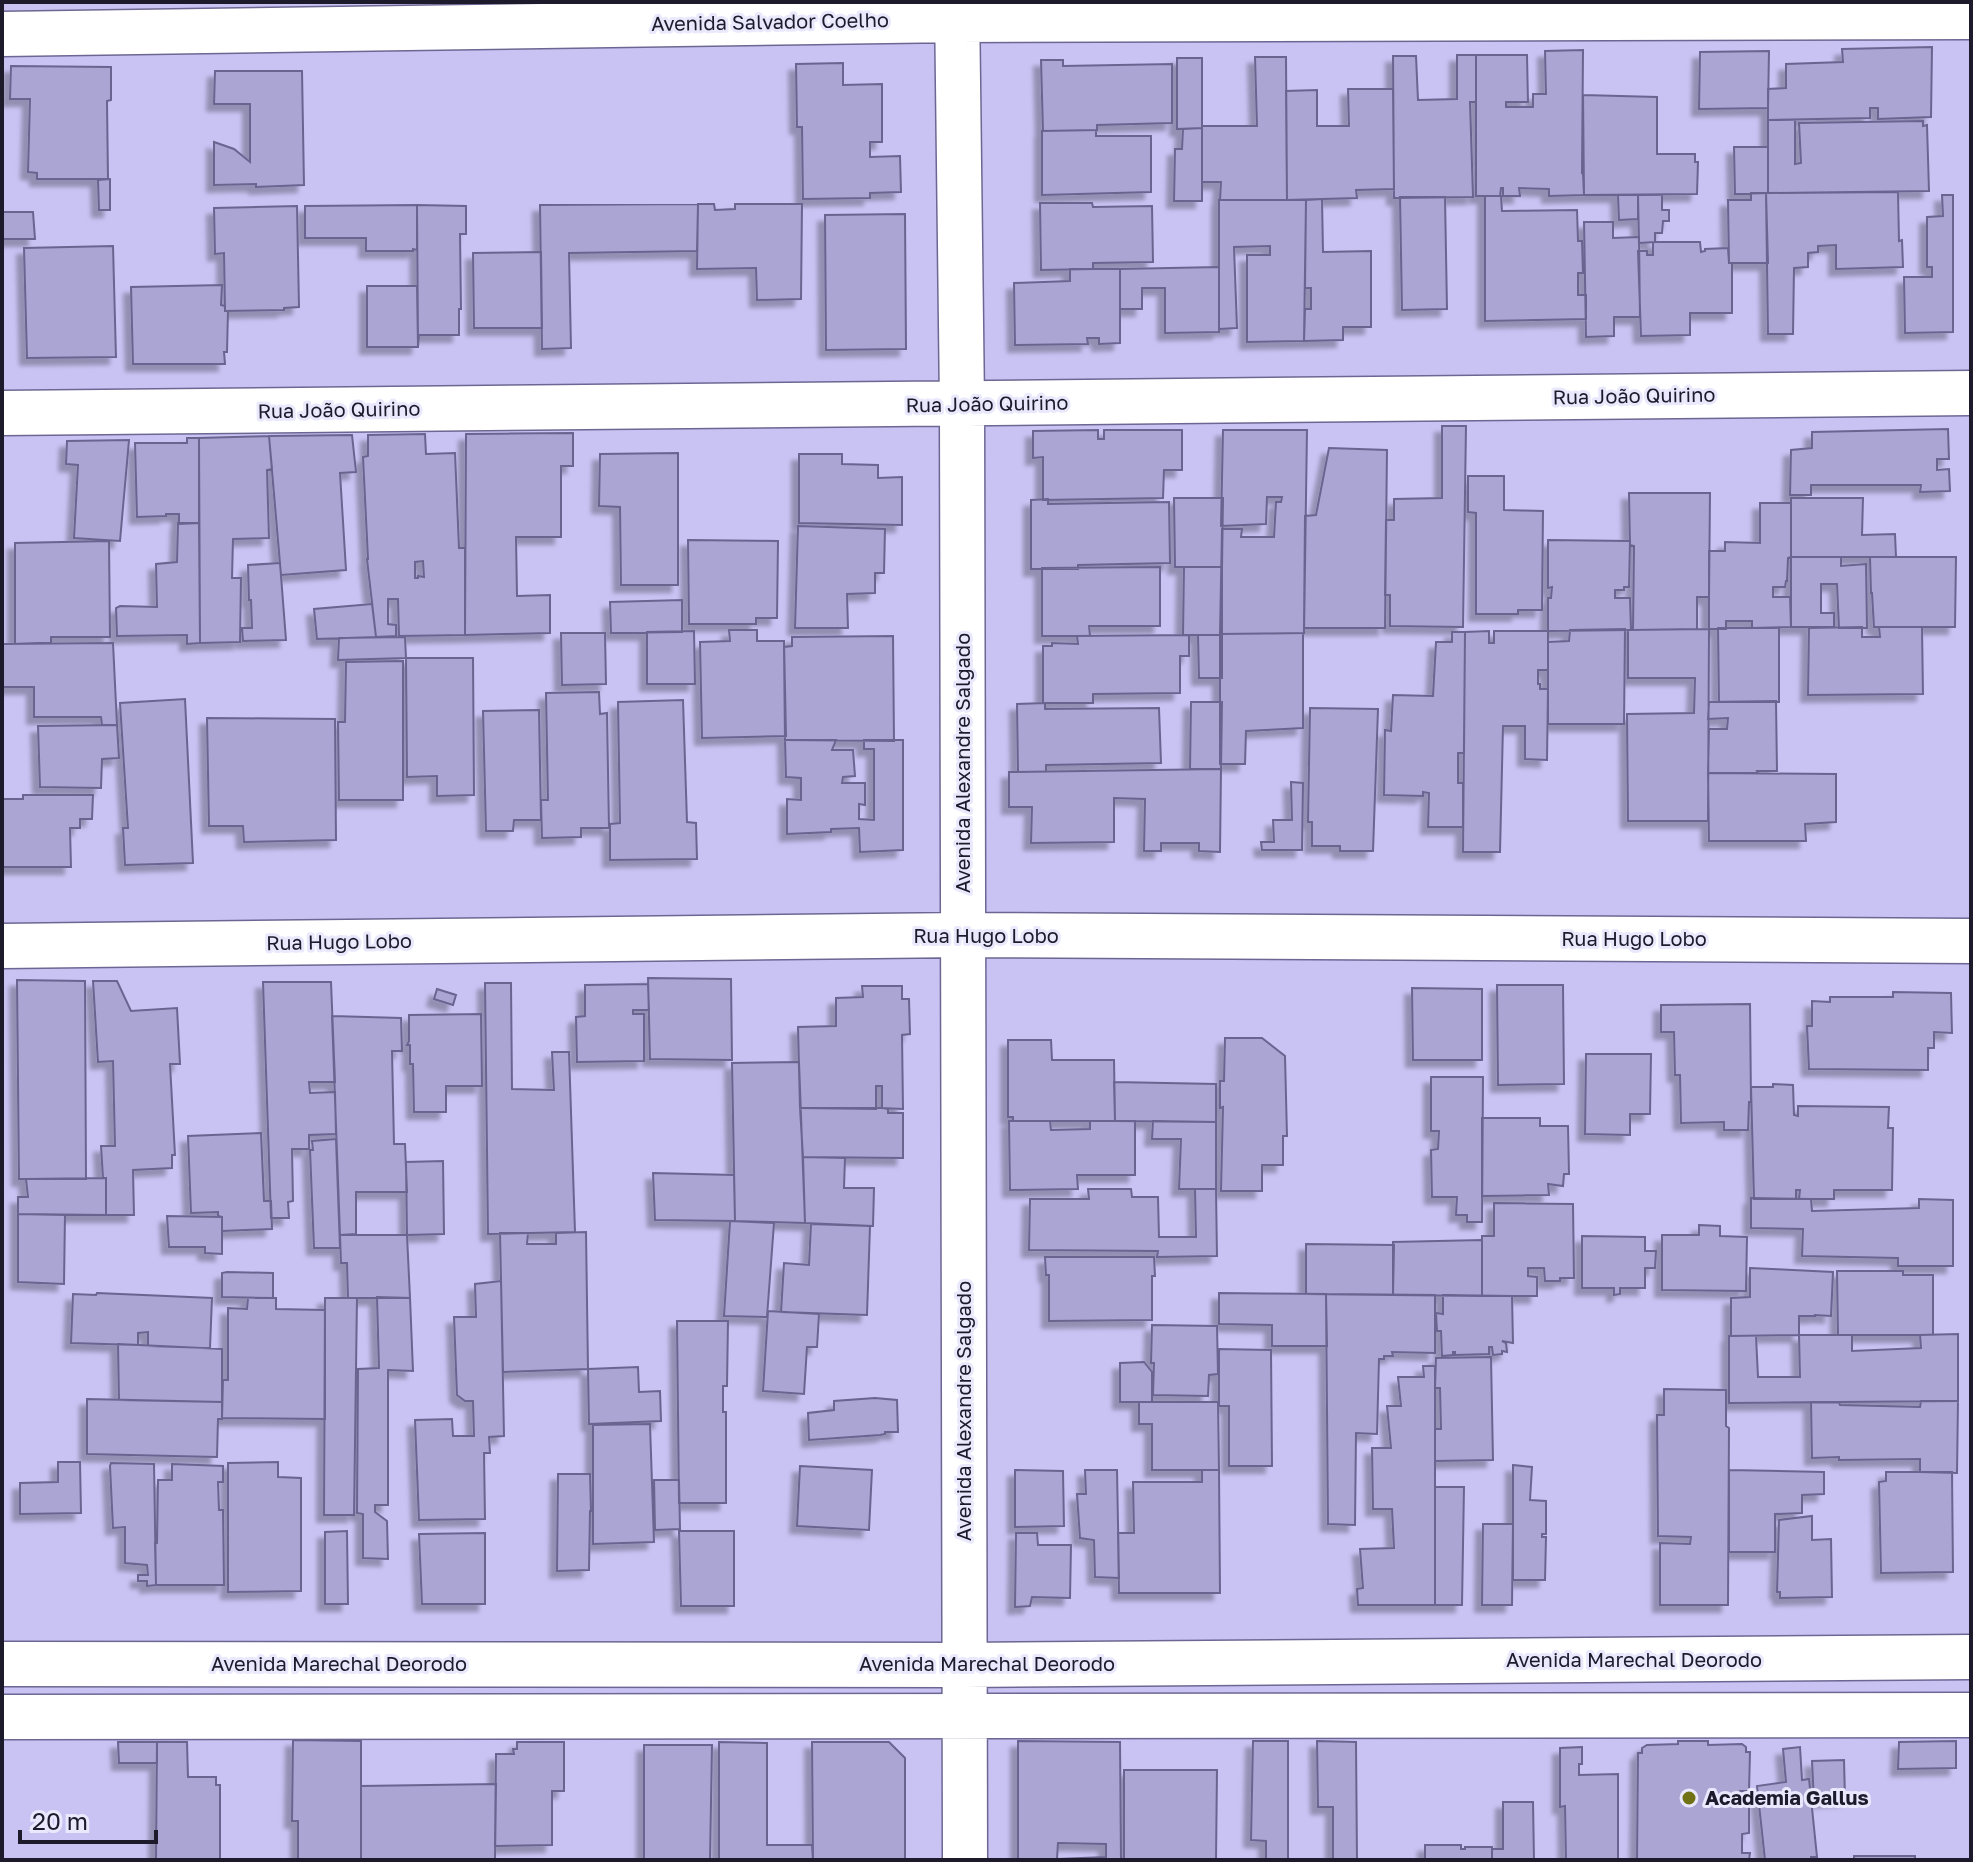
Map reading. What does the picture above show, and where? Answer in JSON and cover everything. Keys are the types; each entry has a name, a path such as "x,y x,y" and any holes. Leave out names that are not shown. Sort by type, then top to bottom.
{"street":[{"name":"Avenida Salvador Coelho","path":"2,34 957,11 1971,17"},
{"name":"Avenida Alexandre Salgado","path":"957,11 962,404 965,1860"},
{"name":"Rua João Quirino","path":"2,413 1971,393"},
{"name":"Rua Hugo Lobo","path":"2,946 963,935 1971,941"},
{"name":"Avenida Marechal Deorodo","path":"2,1664 965,1665 1971,1657"},
{"path":"2,1717 1971,1715"}],"building":[{"path":"1932,47 1931,117 1878,119 1878,108 1870,108 1870,118 1768,120 1768,89 1786,88 1786,64 1843,62 1842,49"},
{"path":"1583,50 1584,195 1549,196 1549,189 1519,188 1520,196 1503,196 1501,188 1500,196 1476,196 1476,55 1527,55 1528,102 1506,102 1506,107 1533,107 1533,94 1546,94 1545,51"},
{"path":"1769,51 1768,108 1699,109 1700,52"},
{"path":"1457,55 1476,55 1476,102 1470,102 1473,197 1394,198 1393,56 1416,56 1418,100 1457,99"},
{"path":"1255,57 1286,57 1287,200 1220,200 1221,182 1202,182 1202,126 1257,126"},
{"path":"1177,58 1202,58 1202,128 1177,129"},
{"path":"1041,60 1063,60 1063,66 1172,64 1172,123 1097,125 1097,130 1043,131"},
{"path":"843,63 843,85 882,84 882,142 870,142 870,157 900,156 901,192 870,193 870,198 803,199 802,127 797,127 796,64"},
{"path":"11,66 111,67 111,100 107,101 108,179 37,179 37,173 28,172 30,99 10,99"},
{"path":"215,71 302,71 304,185 214,185 214,142 234,149 250,162 250,104 214,104"},
{"path":"1348,89 1393,89 1394,189 1356,190 1357,198 1287,200 1286,91 1317,90 1317,126 1349,126"},
{"path":"1583,95 1657,97 1657,154 1695,154 1695,162 1698,162 1697,194 1584,195"},
{"path":"1768,120 1795,120 1795,164 1801,163 1799,123 1923,121 1923,126 1927,125 1929,191 1768,193"},
{"path":"1202,128 1202,201 1174,201 1175,149 1182,149 1183,129"},
{"path":"1096,130 1096,136 1151,136 1151,192 1042,195 1042,131"},
{"path":"1734,147 1768,147 1768,193 1735,194"},
{"path":"110,179 110,210 99,210 98,180"},
{"path":"1898,192 1903,267 1836,269 1836,245 1818,246 1818,252 1808,253 1808,267 1794,268 1793,334 1768,334 1766,193"},
{"path":"1751,193 1766,193 1768,263 1729,263 1728,200 1751,200"},
{"path":"1618,195 1638,195 1638,219 1619,220"},
{"path":"1638,195 1662,195 1662,210 1669,210 1669,221 1663,221 1662,233 1655,233 1655,242 1639,243"},
{"path":"1942,195 1953,195 1953,332 1905,333 1904,277 1932,277 1932,267 1927,267 1927,217 1943,216"},
{"path":"1485,196 1501,196 1502,211 1577,210 1583,273 1578,273 1578,295 1586,295 1586,319 1485,321"},
{"path":"1400,197 1445,197 1447,309 1402,310"},
{"path":"1322,199 1323,252 1371,251 1371,327 1343,327 1343,340 1304,341 1305,309 1311,309 1311,288 1305,288 1306,200"},
{"path":"1219,200 1306,200 1304,341 1247,342 1247,255 1270,255 1270,246 1234,247 1237,328 1219,329"},
{"path":"1040,203 1092,203 1093,207 1152,206 1153,262 1093,263 1093,269 1041,270"},
{"path":"698,204 714,204 715,210 735,209 735,204 802,204 801,299 757,300 756,268 697,269"},
{"path":"698,204 697,251 569,253 571,348 542,349 540,205"},
{"path":"417,205 466,206 466,234 460,234 459,335 419,335 418,347"},
{"path":"417,205 417,250 366,251 366,238 305,238 305,206"},
{"path":"297,206 299,307 225,311 224,253 215,254 214,208"},
{"path":"2,212 33,212 35,239 2,239"},
{"path":"905,214 906,349 826,350 825,215"},
{"path":"1584,222 1613,222 1613,238 1639,237 1640,317 1614,317 1614,336 1586,337"},
{"path":"1655,242 1700,242 1701,252 1728,248 1729,263 1732,263 1732,313 1690,313 1690,335 1641,336 1638,251 1653,255"},
{"path":"113,246 116,357 27,358 24,248"},
{"path":"541,252 542,328 474,328 473,253"},
{"path":"1219,267 1219,332 1165,333 1165,288 1142,288 1142,309 1120,309 1120,269"},
{"path":"1070,269 1120,269 1120,343 1099,344 1099,338 1087,338 1088,344 1015,345 1014,283 1070,281"},
{"path":"222,285 221,305 228,311 225,364 133,364 131,287"},
{"path":"367,286 417,286 418,347 367,347"},
{"path":"1442,426 1466,426 1463,627 1390,626 1390,595 1385,595 1386,520 1394,520 1394,499 1442,498"},
{"path":"1948,429 1949,459 1937,459 1937,470 1949,469 1950,491 1920,492 1921,485 1811,485 1811,495 1790,495 1791,450 1812,448 1812,432"},
{"path":"1098,430 1098,439 1104,439 1104,430 1182,430 1182,470 1164,470 1163,498 1043,500 1043,457 1033,458 1033,431"},
{"path":"1223,430 1307,430 1304,633 1220,634 1222,529 1242,529 1241,537 1274,537 1276,502 1281,502 1282,497 1267,497 1266,524 1221,526"},
{"path":"573,433 573,466 561,466 561,537 516,537 517,596 550,595 550,633 465,635 466,434"},
{"path":"425,434 426,454 455,453 459,548 465,548 465,635 399,636 398,599 388,599 388,624 396,625 396,636 376,637 367,559 363,457 368,456 368,435","holes":["423,561 424,577 415,578 415,562"]},
{"path":"352,435 356,472 340,473 346,570 281,575 269,436"},
{"path":"269,436 272,469 267,470 269,538 233,539 232,578 241,578 240,642 200,643 199,438"},
{"path":"187,438 199,438 199,523 179,524 179,514 137,517 135,443 187,443"},
{"path":"129,440 120,541 74,538 78,465 66,464 67,441"},
{"path":"1329,448 1387,450 1385,628 1304,628 1305,516 1316,515"},
{"path":"678,453 678,585 621,585 620,507 599,506 600,454"},
{"path":"799,454 842,454 842,464 878,465 878,478 902,477 902,525 799,523"},
{"path":"1468,476 1504,476 1504,510 1543,511 1542,610 1518,610 1518,614 1476,614 1476,513 1468,512"},
{"path":"1629,493 1710,493 1709,597 1697,597 1697,629 1633,630 1634,546 1630,545"},
{"path":"1174,498 1223,498 1222,567 1175,567"},
{"path":"1791,498 1863,498 1862,535 1895,534 1896,557 1791,557"},
{"path":"1048,499 1048,504 1169,502 1170,563 1031,569 1031,500"},
{"path":"1760,503 1791,503 1791,557 1788,558 1787,581 1785,587 1773,587 1773,597 1790,597 1791,627 1752,628 1752,621 1726,621 1726,629 1709,629 1709,551 1725,551 1725,542 1760,543"},
{"path":"178,523 199,523 200,643 187,644 187,635 117,636 116,608 157,607 156,564 177,562"},
{"path":"798,526 885,529 884,573 875,573 875,593 847,594 848,628 795,628"},
{"path":"688,540 778,541 777,618 756,618 756,624 689,624"},
{"path":"1548,540 1630,541 1629,587 1615,590 1615,598 1630,598 1631,630 1548,631 1548,598 1551,598 1552,587 1548,588"},
{"path":"109,541 110,637 51,637 51,643 15,644 15,543"},
{"path":"1791,557 1841,557 1841,566 1866,564 1867,628 1839,628 1837,584 1821,584 1821,613 1834,613 1834,627 1791,627"},
{"path":"1870,557 1956,557 1955,627 1874,627"},
{"path":"280,563 286,640 243,641 242,628 252,628 248,565"},
{"path":"1160,567 1160,626 1089,626 1090,636 1042,636 1042,568"},
{"path":"1184,567 1222,567 1222,635 1183,635"},
{"path":"682,600 682,632 611,633 610,602"},
{"path":"372,604 376,637 317,639 314,609"},
{"path":"1862,627 1862,637 1880,637 1879,627 1922,627 1923,694 1808,695 1809,628"},
{"path":"1718,628 1779,628 1779,702 1719,702"},
{"path":"1625,629 1624,724 1548,724 1548,642 1569,641 1570,630"},
{"path":"1709,629 1708,821 1628,821 1627,714 1694,713 1695,678 1628,678 1628,630"},
{"path":"729,630 757,630 757,641 784,641 786,736 702,738 700,642 730,641"},
{"path":"694,631 695,684 647,684 647,632"},
{"path":"1489,631 1489,643 1494,643 1494,631 1548,631 1548,670 1538,670 1540,689 1548,689 1547,760 1525,759 1525,726 1503,726 1500,852 1463,852 1465,632"},
{"path":"1452,632 1465,632 1464,753 1458,753 1458,783 1463,783 1463,827 1428,827 1429,793 1423,792 1423,796 1384,795 1385,730 1391,731 1393,695 1433,696 1436,642 1452,642"},
{"path":"561,633 605,633 606,684 562,685"},
{"path":"1303,633 1303,728 1246,731 1245,764 1220,764 1220,634"},
{"path":"1189,635 1189,656 1180,656 1180,693 1093,694 1093,703 1043,703 1043,646 1052,646 1052,643 1078,644 1077,636"},
{"path":"1198,635 1222,635 1222,678 1199,678"},
{"path":"893,636 894,741 785,740 784,647 792,646 792,637"},
{"path":"405,637 406,658 338,660 339,638"},
{"path":"113,643 117,725 102,725 101,717 34,717 34,687 2,687 2,644"},
{"path":"406,658 473,658 474,795 437,796 437,776 407,777"},
{"path":"403,661 403,800 339,800 338,722 345,722 346,662"},
{"path":"599,692 600,714 607,713 609,828 581,828 581,837 542,838 541,800 548,800 546,693"},
{"path":"185,699 193,863 125,865 123,828 128,828 120,703"},
{"path":"683,700 687,822 696,823 697,859 610,860 610,824 620,823 618,702"},
{"path":"1776,701 1777,771 1708,773 1709,729 1727,729 1728,718 1708,719 1709,702"},
{"path":"1191,702 1222,702 1221,769 1190,769"},
{"path":"1045,703 1045,709 1159,708 1161,763 1046,765 1046,772 1018,772 1017,704"},
{"path":"1310,708 1378,709 1373,851 1340,851 1340,846 1312,846 1312,822 1308,822"},
{"path":"539,710 541,820 514,820 513,831 486,831 483,711"},
{"path":"207,718 335,719 336,840 244,842 243,826 209,826"},
{"path":"117,725 119,758 102,759 101,788 40,787 38,726"},
{"path":"785,740 836,740 832,750 853,750 855,776 843,777 842,783 865,783 865,805 859,804 859,819 874,820 874,749 864,749 864,740 903,740 903,850 860,852 859,828 787,834 787,799 801,800 801,778 786,777"},
{"path":"1221,769 1220,852 1199,851 1199,843 1161,843 1161,851 1144,851 1145,799 1114,798 1114,842 1031,843 1032,807 1009,807 1009,772"},
{"path":"1708,773 1836,774 1836,822 1805,824 1806,841 1709,841"},
{"path":"1291,782 1303,783 1302,850 1262,850 1261,842 1274,842 1273,820 1292,820"},
{"path":"23,795 93,795 92,819 80,819 80,828 70,828 71,867 2,867 2,799 23,799"},
{"path":"648,978 731,979 732,1060 650,1059"},
{"path":"17,980 85,981 86,1179 19,1179"},
{"path":"93,981 117,981 131,1011 177,1008 180,1064 170,1064 175,1155 172,1155 172,1168 133,1170 134,1215 106,1215 106,1178 103,1178 101,1146 115,1146 113,1061 98,1062"},
{"path":"263,982 331,982 335,1082 309,1082 310,1093 335,1092 336,1134 309,1135 309,1149 292,1149 293,1201 288,1202 289,1218 271,1218"},
{"path":"485,983 511,983 512,1089 554,1090 552,1052 569,1052 575,1232 488,1234"},
{"path":"648,984 649,1010 633,1010 633,1014 644,1014 644,1061 577,1062 576,1017 585,1016 585,985"},
{"path":"1497,985 1563,985 1564,1084 1498,1085"},
{"path":"862,986 902,986 902,999 909,999 910,1034 902,1035 903,1109 882,1108 882,1086 876,1086 876,1109 800,1108 798,1027 836,1026 836,998 863,997"},
{"path":"1412,988 1482,989 1482,1060 1413,1060"},
{"path":"437,989 456,995 453,1005 434,999"},
{"path":"1893,992 1951,993 1952,1033 1934,1032 1934,1048 1928,1048 1928,1070 1809,1069 1807,1026 1812,1026 1812,1001 1830,1002 1830,997 1893,997"},
{"path":"1750,1004 1751,1102 1748,1130 1724,1130 1724,1122 1681,1123 1680,1075 1675,1075 1674,1032 1661,1032 1661,1005"},
{"path":"481,1014 482,1086 446,1086 446,1112 414,1112 413,1064 410,1064 410,1045 407,1045 409,1015"},
{"path":"332,1016 401,1018 402,1051 392,1051 394,1144 405,1144 407,1192 356,1192 356,1234 340,1235"},
{"path":"1225,1038 1262,1038 1285,1056 1287,1136 1283,1136 1283,1165 1262,1165 1262,1191 1221,1191 1223,1107 1220,1108 1220,1081 1224,1081"},
{"path":"1008,1040 1051,1040 1052,1060 1114,1060 1115,1121 1013,1121 1013,1117 1008,1117"},
{"path":"1586,1054 1651,1054 1650,1114 1630,1114 1630,1135 1585,1134"},
{"path":"799,1062 805,1223 735,1221 732,1063"},
{"path":"1431,1077 1483,1077 1482,1222 1467,1222 1467,1215 1456,1215 1457,1197 1432,1197 1431,1150 1438,1149 1439,1131 1431,1131"},
{"path":"1114,1082 1216,1084 1216,1122 1115,1121"},
{"path":"1773,1084 1793,1085 1794,1115 1798,1116 1798,1106 1889,1107 1888,1128 1893,1128 1892,1190 1834,1190 1834,1199 1799,1199 1800,1190 1796,1190 1796,1199 1754,1199 1751,1087 1773,1087"},
{"path":"800,1108 882,1108 888,1109 888,1113 903,1113 903,1158 803,1157"},
{"path":"1482,1118 1540,1118 1540,1126 1568,1126 1569,1174 1564,1174 1563,1186 1548,1184 1549,1195 1482,1196"},
{"path":"1009,1121 1050,1121 1051,1130 1090,1129 1090,1121 1135,1121 1135,1175 1077,1175 1078,1189 1010,1190"},
{"path":"1153,1121 1216,1122 1216,1189 1179,1189 1181,1139 1152,1139"},
{"path":"261,1133 264,1201 271,1201 272,1229 222,1231 222,1217 218,1216 218,1212 191,1213 188,1136"},
{"path":"336,1139 340,1248 314,1248 310,1150 313,1150 312,1141"},
{"path":"803,1157 845,1158 844,1188 874,1188 873,1226 805,1223"},
{"path":"443,1161 444,1234 407,1235 406,1162"},
{"path":"653,1173 734,1175 735,1221 655,1220"},
{"path":"106,1178 106,1215 18,1214 18,1197 28,1197 26,1179"},
{"path":"1088,1189 1131,1189 1132,1197 1158,1197 1159,1237 1196,1237 1195,1189 1216,1189 1217,1256 1157,1257 1158,1251 1029,1250 1030,1199 1089,1199"},
{"path":"1751,1198 1811,1199 1812,1211 1919,1208 1919,1199 1953,1200 1953,1266 1898,1266 1898,1258 1802,1256 1803,1229 1751,1228"},
{"path":"1494,1203 1573,1204 1574,1278 1545,1281 1544,1268 1528,1268 1528,1276 1537,1277 1537,1296 1482,1296 1482,1236 1494,1236"},
{"path":"18,1214 65,1215 64,1284 18,1282"},
{"path":"167,1216 222,1217 222,1254 205,1253 205,1247 169,1247"},
{"path":"730,1221 774,1223 767,1317 724,1316"},
{"path":"811,1224 870,1226 867,1315 781,1312 784,1263 809,1265"},
{"path":"1699,1225 1720,1226 1720,1236 1747,1237 1746,1291 1662,1290 1662,1235 1699,1235"},
{"path":"586,1232 588,1369 503,1372 500,1233 528,1233 527,1244 556,1244 556,1233"},
{"path":"340,1235 407,1235 410,1298 348,1298 347,1263 341,1263"},
{"path":"1582,1236 1645,1237 1645,1251 1656,1251 1655,1268 1645,1268 1645,1288 1620,1288 1620,1294 1614,1295 1614,1288 1582,1288"},
{"path":"1482,1240 1482,1296 1393,1295 1393,1242"},
{"path":"1306,1244 1394,1245 1393,1295 1306,1294"},
{"path":"1045,1257 1154,1257 1152,1320 1049,1321 1049,1275 1046,1275"},
{"path":"1750,1268 1833,1272 1831,1316 1799,1316 1799,1335 1731,1336 1731,1298 1750,1297"},
{"path":"1837,1271 1903,1271 1903,1275 1933,1275 1933,1335 1838,1335"},
{"path":"222,1273 273,1273 273,1298 222,1297"},
{"path":"501,1281 504,1436 489,1437 490,1453 484,1453 485,1519 419,1520 415,1420 452,1419 453,1436 474,1436 473,1401 465,1401 457,1395 454,1317 476,1317 475,1284"},
{"path":"1219,1293 1326,1294 1327,1346 1272,1346 1272,1325 1219,1324"},
{"path":"73,1294 212,1298 210,1348 148,1346 148,1332 138,1333 138,1345 71,1343"},
{"path":"1326,1294 1435,1295 1435,1353 1392,1352 1393,1356 1379,1359 1377,1434 1356,1433 1355,1525 1328,1524"},
{"path":"1443,1295 1512,1296 1513,1343 1502,1341 1506,1343 1507,1352 1493,1355 1492,1347 1489,1347 1489,1354 1455,1355 1453,1352 1453,1355 1442,1356 1441,1331 1437,1331 1436,1313 1443,1314"},
{"path":"377,1297 410,1298 413,1371 388,1370 388,1505 375,1505 375,1512 387,1521 388,1559 363,1558 363,1514 357,1513 358,1369 379,1368"},
{"path":"248,1298 276,1298 276,1309 325,1310 325,1419 222,1418 223,1380 228,1380 228,1308 247,1309"},
{"path":"325,1298 357,1298 354,1515 324,1515"},
{"path":"768,1311 819,1314 817,1347 807,1347 804,1394 763,1391"},
{"path":"677,1321 728,1321 727,1386 723,1386 726,1503 679,1503"},
{"path":"1152,1325 1217,1326 1218,1374 1209,1375 1208,1396 1153,1395"},
{"path":"1958,1334 1958,1401 1729,1403 1729,1336 1756,1336 1758,1377 1800,1377 1799,1335 1852,1335 1852,1351 1921,1348 1920,1335"},
{"path":"118,1344 222,1349 222,1402 119,1400"},
{"path":"1219,1349 1271,1350 1272,1466 1229,1466 1229,1406 1219,1406"},
{"path":"1491,1357 1493,1460 1435,1461 1435,1429 1441,1429 1440,1388 1435,1388 1436,1358"},
{"path":"1144,1362 1152,1372 1152,1402 1120,1402 1120,1363"},
{"path":"1423,1366 1435,1366 1435,1605 1358,1605 1357,1589 1363,1588 1360,1549 1394,1548 1392,1509 1373,1509 1372,1448 1391,1448 1387,1406 1401,1406 1398,1377 1424,1377"},
{"path":"638,1367 639,1392 660,1391 661,1421 589,1424 588,1369"},
{"path":"1664,1389 1726,1390 1726,1426 1729,1428 1728,1605 1660,1605 1660,1543 1690,1544 1691,1537 1658,1536 1657,1415 1664,1415"},
{"path":"87,1399 222,1402 222,1419 218,1419 217,1457 87,1454"},
{"path":"897,1400 898,1432 809,1440 808,1413 834,1410 834,1401"},
{"path":"1921,1401 1958,1401 1957,1473 1920,1472 1920,1459 1812,1458 1811,1402 1920,1407"},
{"path":"1139,1402 1218,1402 1219,1470 1152,1470 1152,1424 1139,1424"},
{"path":"650,1424 654,1542 593,1544 593,1425"},
{"path":"58,1462 80,1462 81,1513 20,1514 20,1483 58,1482"},
{"path":"278,1462 278,1477 301,1478 301,1591 228,1592 228,1463"},
{"path":"111,1463 154,1464 156,1585 147,1586 147,1581 138,1581 138,1575 148,1575 147,1565 125,1563 125,1527 113,1528"},
{"path":"172,1464 223,1466 223,1482 218,1482 219,1510 223,1510 224,1585 156,1585 158,1480 172,1480"},
{"path":"1513,1465 1532,1467 1530,1500 1546,1501 1546,1534 1542,1534 1546,1537 1545,1580 1513,1580"},
{"path":"800,1466 872,1470 869,1530 797,1526"},
{"path":"1015,1470 1063,1471 1064,1526 1015,1527"},
{"path":"1085,1470 1117,1470 1119,1578 1095,1577 1094,1540 1080,1538 1077,1494 1086,1494"},
{"path":"1202,1470 1219,1470 1220,1593 1119,1593 1118,1533 1134,1533 1133,1482 1202,1482"},
{"path":"1729,1470 1824,1472 1824,1494 1802,1495 1802,1513 1775,1514 1775,1552 1729,1552"},
{"path":"1886,1472 1952,1472 1953,1572 1881,1573 1879,1482 1886,1481"},
{"path":"558,1474 590,1474 589,1570 557,1571"},
{"path":"654,1480 679,1480 680,1529 655,1530"},
{"path":"1435,1487 1464,1487 1462,1605 1435,1605"},
{"path":"1812,1516 1812,1540 1831,1539 1832,1597 1780,1598 1780,1592 1777,1592 1779,1520"},
{"path":"1483,1524 1513,1524 1512,1605 1482,1605"},
{"path":"347,1531 348,1604 325,1604 325,1532"},
{"path":"679,1531 734,1531 734,1606 681,1606"},
{"path":"485,1533 485,1604 422,1604 419,1534"},
{"path":"1016,1533 1037,1533 1038,1545 1071,1545 1070,1598 1032,1597 1030,1606 1015,1607"},
{"path":"293,1740 361,1741 361,1860 298,1860 298,1821 292,1821"},
{"path":"1018,1741 1120,1742 1121,1860 1018,1860","holes":["1058,1843 1106,1844 1106,1857 1057,1859"]},
{"path":"1253,1741 1288,1741 1288,1860 1266,1860 1266,1841 1251,1840"},
{"path":"1317,1741 1356,1742 1357,1860 1333,1860 1333,1807 1318,1807"},
{"name":"Academia Gallus","path":"1678,1741 1708,1741 1708,1745 1742,1744 1746,1752 1750,1752 1749,1791 1740,1791 1740,1806 1749,1806 1749,1833 1742,1834 1742,1853 1750,1853 1749,1860 1637,1860 1638,1753 1642,1753 1642,1748 1647,1745 1678,1744"},
{"path":"1956,1741 1956,1768 1898,1769 1899,1742"},
{"path":"118,1742 157,1742 157,1763 119,1763"},
{"path":"157,1742 187,1742 188,1777 216,1777 216,1785 220,1785 220,1860 156,1860"},
{"path":"517,1742 564,1742 564,1791 552,1791 552,1845 495,1846 496,1754 514,1754"},
{"path":"719,1742 767,1743 767,1845 812,1845 813,1860 719,1860"},
{"path":"812,1742 889,1742 905,1758 905,1860 813,1860"},
{"path":"644,1745 712,1745 710,1860 644,1860"},
{"path":"1582,1747 1579,1775 1618,1774 1618,1859 1566,1860 1565,1806 1560,1807 1560,1748"},
{"path":"1800,1747 1802,1780 1809,1779 1817,1857 1811,1857 1811,1860 1765,1860 1757,1786 1786,1782 1783,1749"},
{"path":"1844,1760 1845,1799 1814,1801 1812,1761"},
{"path":"1124,1770 1217,1770 1216,1860 1124,1860"},
{"path":"496,1784 495,1860 361,1860 361,1786"},
{"path":"1503,1802 1533,1802 1534,1860 1492,1860 1492,1849 1503,1849"},
{"path":"1425,1845 1461,1845 1461,1849 1492,1847 1492,1860 1425,1860"},
{"path":"1854,1856 1915,1856 1915,1860 1854,1860"}],"place":[{"name":"Academia Gallus","path":"1689,1798"}]}
